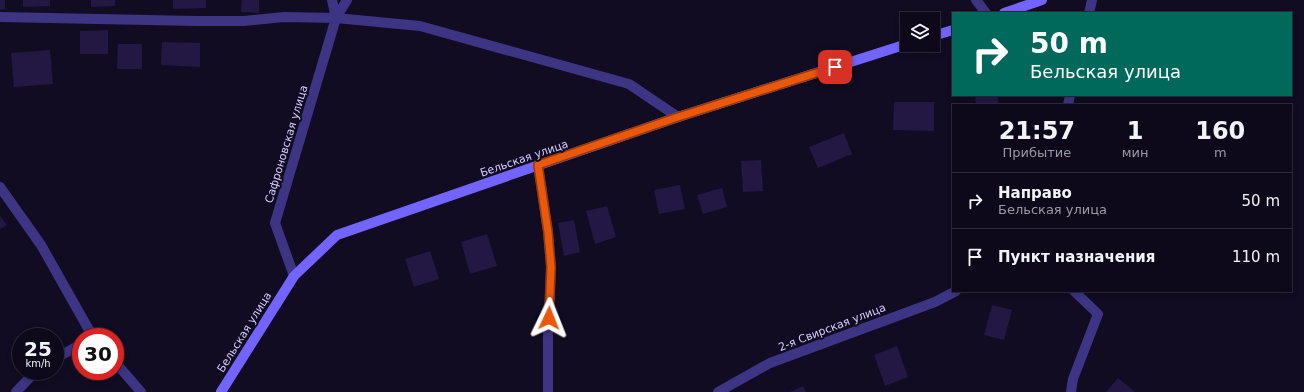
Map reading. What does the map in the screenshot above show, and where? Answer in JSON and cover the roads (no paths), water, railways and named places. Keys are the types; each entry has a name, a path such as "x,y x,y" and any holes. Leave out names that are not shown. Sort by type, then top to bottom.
{"street":[{"name":"Сафроновская улица","path":"294,276 275,223 336,18 332,0"},
{"path":"336,18 346,0"},
{"path":"976,0 985,12"},
{"path":"1007,12 1042,0"},
{"path":"1089,12 1092,0"},
{"path":"0,17 196,21 244,21 284,17 336,18 420,26 629,84 678,117"},
{"path":"940,34 952,30"},
{"name":"Бельская улица","path":"223,391 294,276 337,235 678,117 900,46"},
{"path":"538,165 548,232 551,267 548,331 548,392"},
{"path":"0,187 41,245 88,328"},
{"name":"2-я Свирская улица","path":"718,392 770,363 935,302 954,292"},
{"path":"1071,392 1074,379 1098,314 1075,292"},
{"path":"124,372 141,392"},
{"path":"16,392 27,380"}]}
